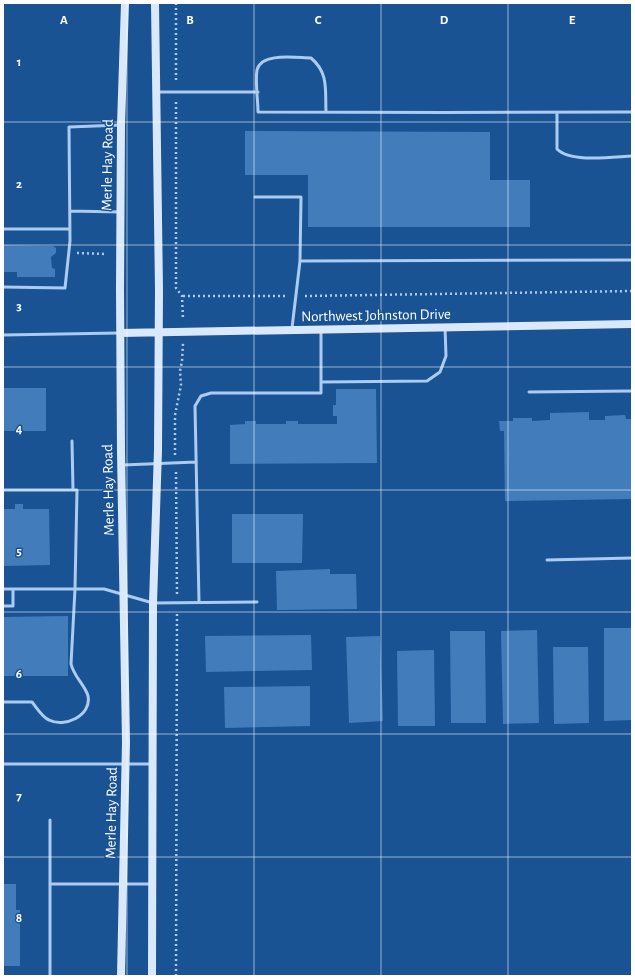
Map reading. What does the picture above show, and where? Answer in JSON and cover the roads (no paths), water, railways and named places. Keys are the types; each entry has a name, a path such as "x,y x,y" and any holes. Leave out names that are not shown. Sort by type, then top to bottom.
{"main road":[{"name":"Merle Hay Road","path":"121,976 126,764 121,465 120,212 125,3"},
{"path":"152,976 153,603 158,464 157,92 155,3"},
{"name":"Northwest Johnston Drive","path":"120,333 632,324"}],"lane":[{"path":"326,112 324,74 318,64 311,58 272,58 262,62 257,70 258,112 557,113 632,112"},
{"path":"157,92 258,92"},
{"path":"557,113 558,149 563,154 576,157 632,156"},
{"path":"3,287 65,288 70,229 69,127 121,125"},
{"path":"255,197 301,197 300,261 292,330"},
{"path":"70,211 120,212"},
{"path":"3,230 70,229"},
{"path":"300,261 632,260"},
{"path":"322,382 426,381 440,372 446,356 445,327"},
{"path":"199,602 196,406 201,396 211,393 321,393 321,330"},
{"path":"3,335 120,333"},
{"path":"528,392 632,391"},
{"path":"72,441 73,490"},
{"path":"121,465 196,462"},
{"path":"3,490 77,490 75,589 71,664 77,679 88,696 87,709 83,714 72,720 53,722 48,720 32,702 3,702"},
{"path":"547,560 632,558"},
{"path":"3,589 104,589 153,603 257,602"},
{"path":"3,606 13,606 13,589"},
{"path":"3,764 152,764"},
{"path":"50,820 50,976"},
{"path":"50,884 152,884"}]}
